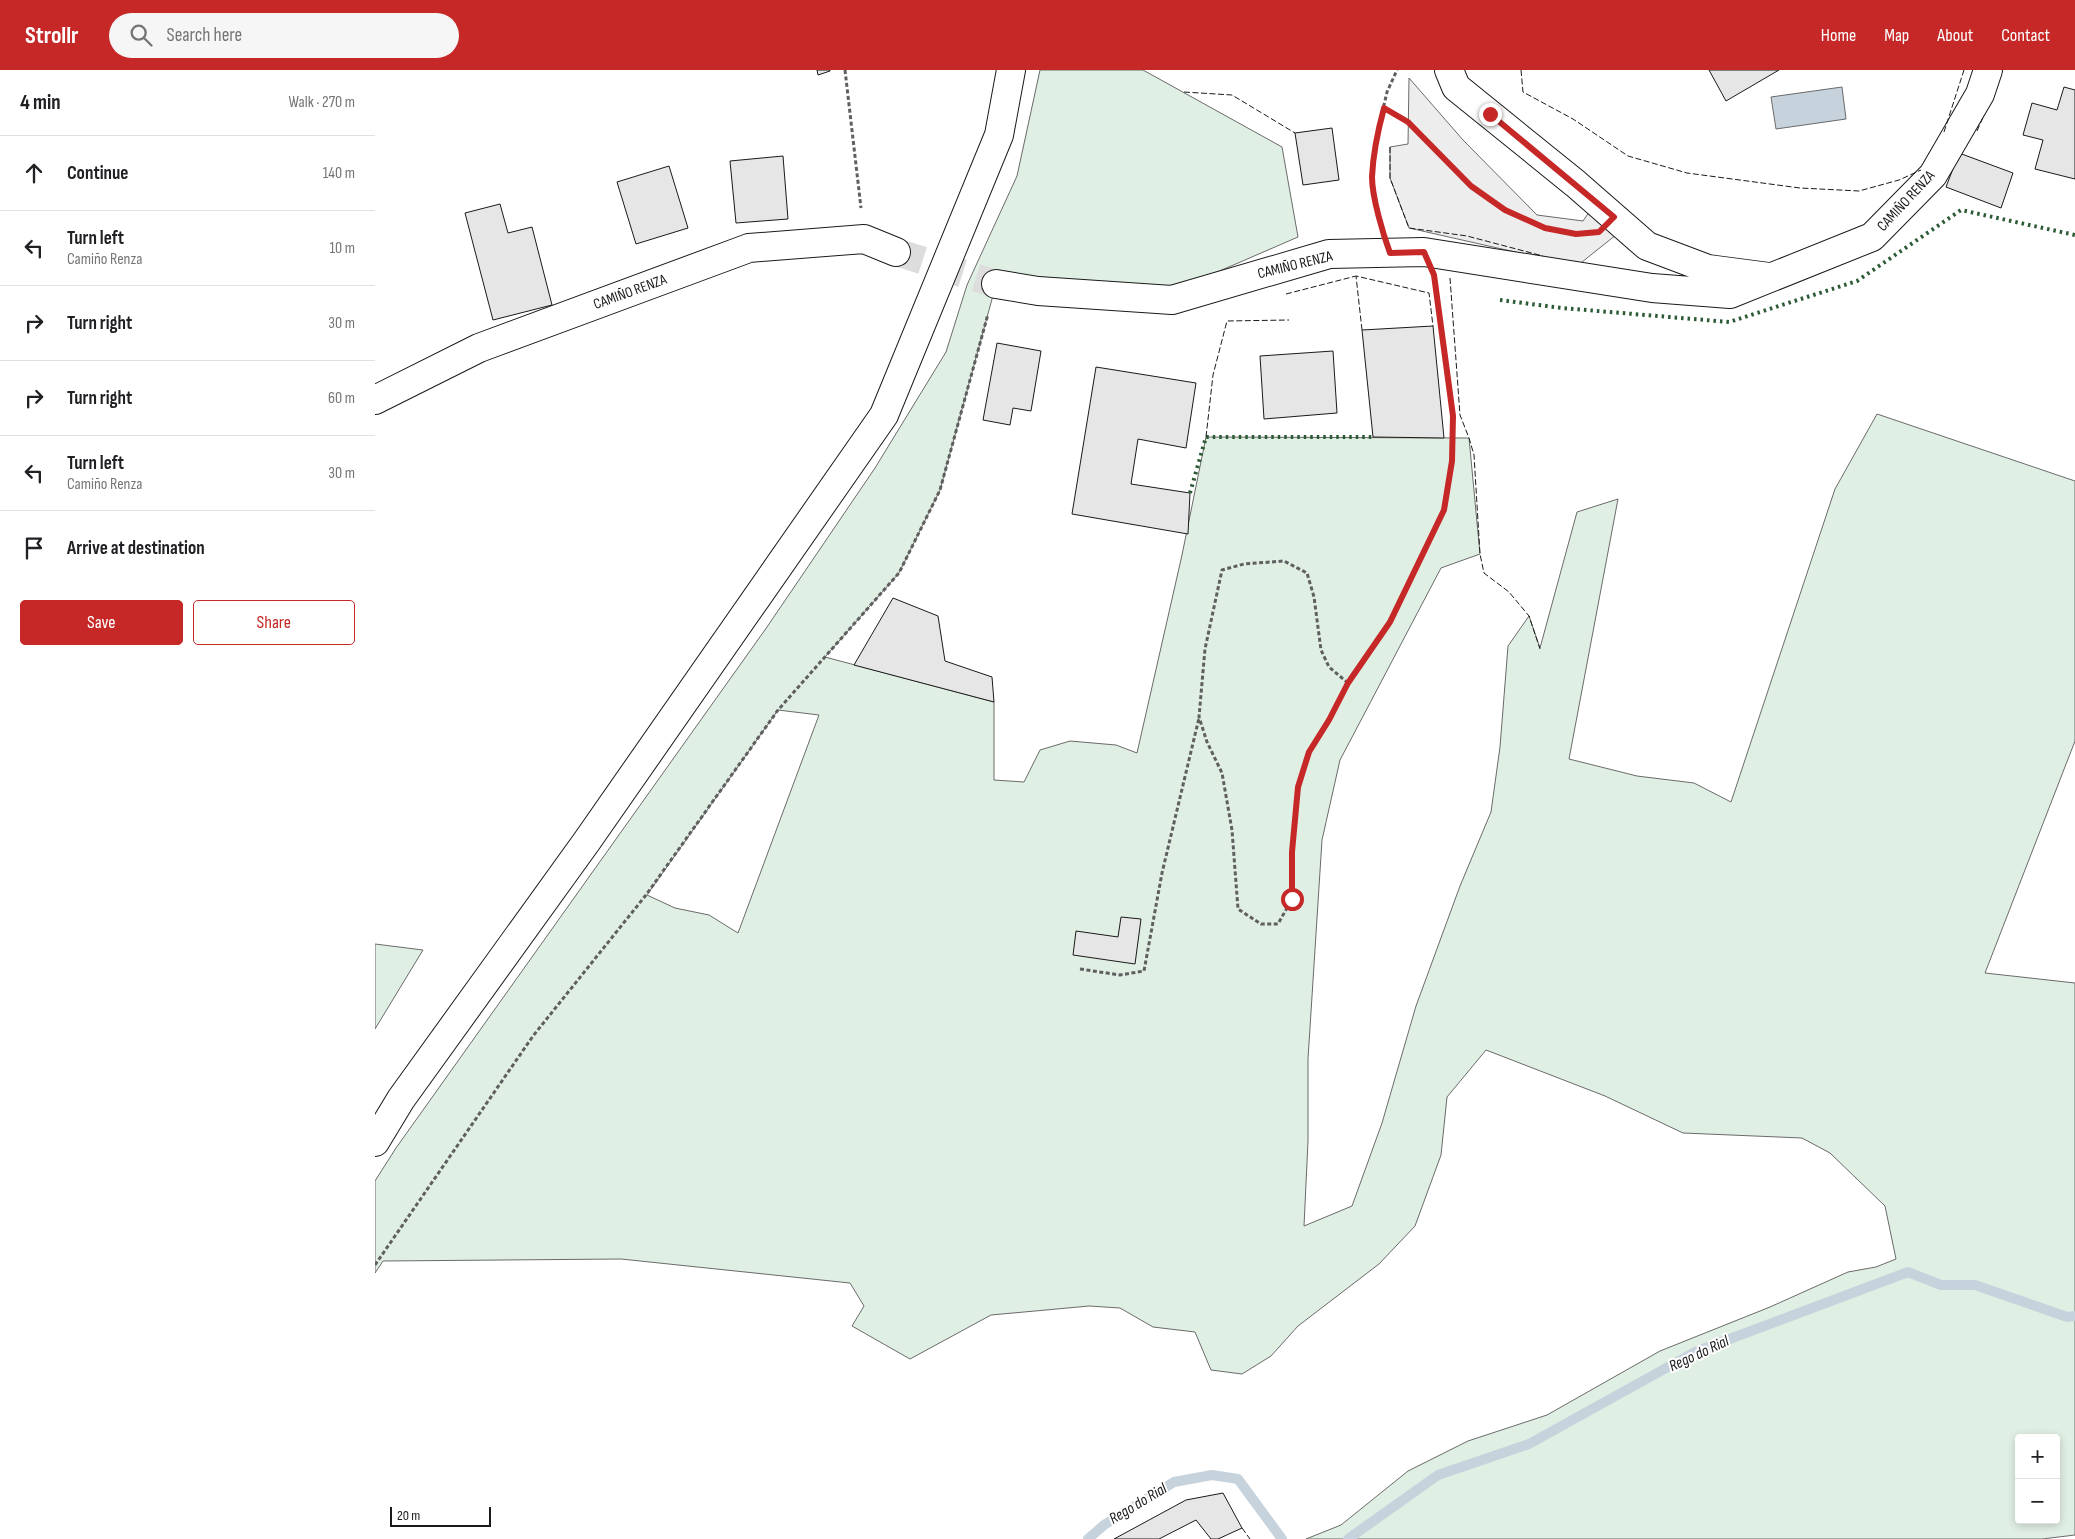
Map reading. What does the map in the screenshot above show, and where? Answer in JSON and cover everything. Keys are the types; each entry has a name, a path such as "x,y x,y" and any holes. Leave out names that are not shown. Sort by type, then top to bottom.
{"street":[{"path":"375,1142 401,1099 593,833 884,415 999,135 1011,70"},
{"name":"CAMIÑO RENZA","path":"1449,70 1455,87 1576,184 1647,246 1707,270 1773,277"},
{"name":"CAMIÑO RENZA","path":"996,284 1038,292 1172,300 1329,254 1424,252 1652,288 1730,294 1872,237 1933,175 1980,94 1988,70"},
{"name":"CAMIÑO RENZA","path":"375,400 479,348 749,248 864,239 896,252"}],"path":[{"path":"845,70 864,239"},
{"path":"1390,253 1382,231 1372,179 1377,135 1387,92 1397,70"},
{"path":"1384,108 1408,122 1471,186 1505,210 1545,228 1576,234 1599,232 1614,217"},
{"path":"1199,717 1207,742 1222,773 1232,830 1238,909 1261,924 1279,924 1292,899 1292,852 1298,787 1309,752 1329,720 1348,683 1390,622 1444,510 1452,461 1453,416 1434,275 1424,252"},
{"path":"375,1266 533,1036 646,895 778,710 899,573 940,490 996,284"},
{"path":"1080,969 1120,975 1144,971 1161,872 1199,717 1205,649 1222,570 1244,564 1285,561 1307,573 1314,597 1321,650 1329,667 1348,683"}],"green space":[{"path":"1040,70 1143,70 1282,147 1298,237 1178,289 995,288 940,490 899,573 825,657 994,702 994,780 1024,782 1040,750 1070,741 1116,745 1137,753 1182,555 1206,437 1469,438 1480,554 1441,568 1340,760 1322,840 1308,1059 1308,1141 1304,1226 1352,1206 1382,1123 1416,1006 1460,886 1491,812 1500,747 1508,646 1529,616 1540,648 1577,512 1618,499 1569,759 1637,776 1694,783 1731,802 1835,489 1877,414 2075,481 2075,741 1985,973 2075,983 2075,1535 2042,1539 1306,1539 1341,1525 1408,1471 1468,1441 1547,1415 1660,1351 1770,1307 1848,1272 1876,1267 1896,1259 1885,1206 1830,1153 1802,1138 1683,1133 1605,1096 1486,1050 1447,1097 1441,1155 1415,1226 1379,1264 1298,1326 1271,1356 1242,1374 1211,1370 1195,1332 1153,1327 1120,1308 1089,1306 991,1315 910,1359 852,1326 864,1306 850,1283 621,1259 383,1261 375,1273 375,1181 396,1148 767,627 875,468 946,352 967,285 1017,176","holes":["778,710 819,715 738,933 709,915 675,908 647,895"]},
{"path":"375,944 423,950 375,1029"}],"shaded area":[{"path":"1409,78 1463,140 1537,215 1583,221 1596,202 1626,227 1577,266 1409,228 1390,178 1390,147 1408,144"},
{"path":"1842,87 1846,119 1776,129 1771,97"}],"building":[{"path":"817,70 830,70 830,71 818,75"},
{"path":"1709,70 1779,70 1726,101"},
{"path":"2064,87 2075,90 2075,179 2035,169 2043,140 2023,135 2032,103 2057,110"},
{"path":"1332,128 1339,180 1303,185 1295,133"},
{"path":"1959,153 2013,173 2001,208 1946,187"},
{"path":"783,156 788,219 736,223 730,161"},
{"path":"669,166 688,228 636,244 617,182"},
{"path":"500,204 508,233 532,227 552,305 493,320 465,213"},
{"path":"1433,326 1444,438 1373,437 1362,330"},
{"path":"997,343 1041,351 1031,411 1013,408 1010,425 983,420"},
{"path":"1333,351 1337,413 1264,419 1260,356"},
{"path":"1096,367 1196,383 1186,448 1138,439 1131,484 1190,493 1188,534 1072,514"},
{"path":"893,598 938,616 945,661 992,677 994,702 854,665"},
{"path":"1121,917 1141,919 1135,964 1073,955 1076,931 1118,937"},
{"path":"1223,1493 1242,1528 1218,1539 1211,1539 1196,1520 1159,1539 1114,1539 1186,1500"}],"waterway":[{"name":"Rego do Rial","path":"1348,1539 1438,1475 1529,1444 1695,1352 1908,1272 1941,1285 1975,1285 2067,1317 2075,1316"},
{"name":"Rego do Rial","path":"1088,1539 1104,1525 1174,1482 1212,1475 1238,1479 1282,1539"}],"tunnel":[{"path":"896,252 996,284"}],"hedge":[{"path":"1500,300 1562,308 1729,322 1857,281 1961,210 2075,235"},
{"path":"1190,493 1206,437 1373,437"}],"fence":[{"path":"1521,70 1523,92 1573,119 1628,156 1687,173 1800,188 1859,191 1899,180 1921,170"},
{"path":"1944,132 1964,70"},
{"path":"1184,92 1232,95 1295,133"},
{"path":"1977,131 1984,115"},
{"path":"1390,147 1390,178 1409,228 1467,236 1543,256"},
{"path":"1286,294 1356,276"},
{"path":"1362,330 1356,276 1429,293 1433,326"},
{"path":"1450,278 1460,415 1474,455 1480,554 1484,573 1509,592 1529,616 1540,649"},
{"path":"1206,437 1213,375 1227,321 1289,320"},
{"path":"1242,1528 1250,1539"}],"route":[{"path":"1292,899 1292,852 1298,787 1309,752 1329,720 1348,683 1390,622 1444,510 1452,461 1453,416 1434,275 1424,252 1390,253 1382,231 1372,179 1377,135 1384,108 1408,122 1471,186 1505,210 1545,228 1576,234 1599,232 1614,217 1490,114"}]}
